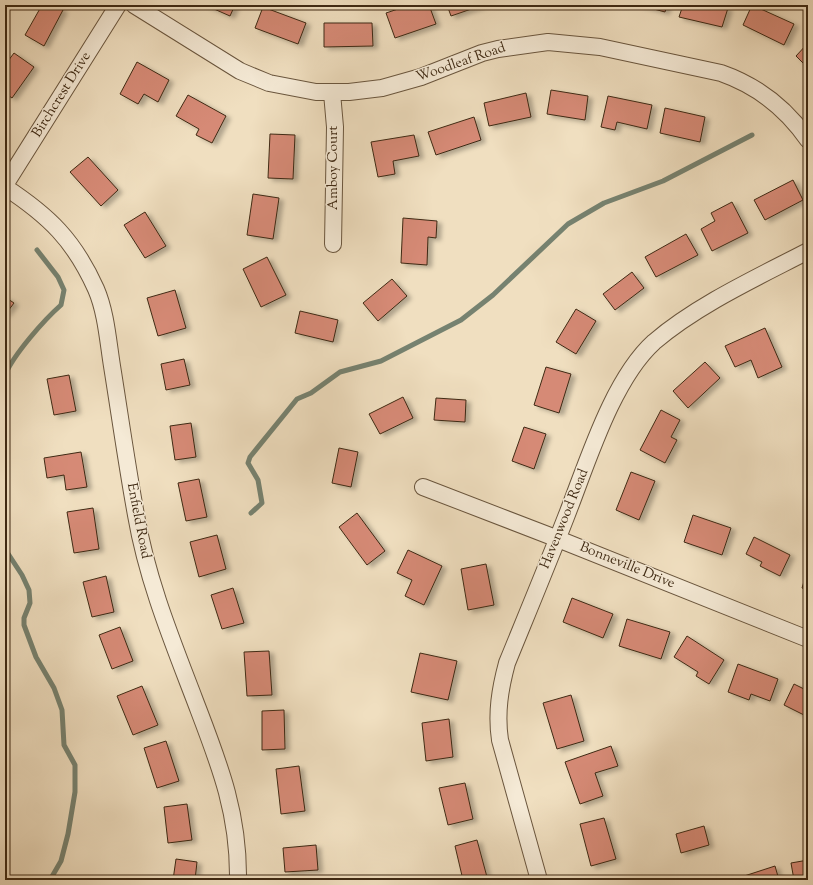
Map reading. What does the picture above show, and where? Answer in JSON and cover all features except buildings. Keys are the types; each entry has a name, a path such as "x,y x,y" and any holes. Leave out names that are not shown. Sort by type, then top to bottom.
{"street":[{"name":"Birchcrest Drive","path":"5,186 118,5"},
{"name":"Woodleaf Road","path":"134,5 240,71 284,87 332,93 376,89 402,83 482,53 515,45 548,42 583,44 721,73 734,78 758,90 780,106 799,126 808,140"},
{"name":"Amboy Court","path":"332,93 335,127 333,244"},
{"name":"Enfield Road","path":"5,186 46,216 67,238 84,263 102,305 136,516 149,573 167,628 225,780 234,820 238,861 238,880"},
{"name":"Havenwood Road","path":"539,880 500,740 498,701 507,663 597,439 618,390 644,353 677,324 741,286 808,251"},
{"name":"Bonneville Drive","path":"423,488 558,538 808,639"}],"waterway":[{"path":"251,513 262,503 258,480 248,463 250,457 297,399 311,393 340,372 381,361 461,320 493,295 568,224 604,203 663,181 752,135"},
{"path":"5,375 15,357 30,338 46,319 61,305 64,290 58,277 37,250"},
{"path":"5,549 22,575 29,590 30,603 24,618 24,625 36,657 54,688 62,710 64,745 75,765 75,792 68,834 61,861 50,880"}]}
